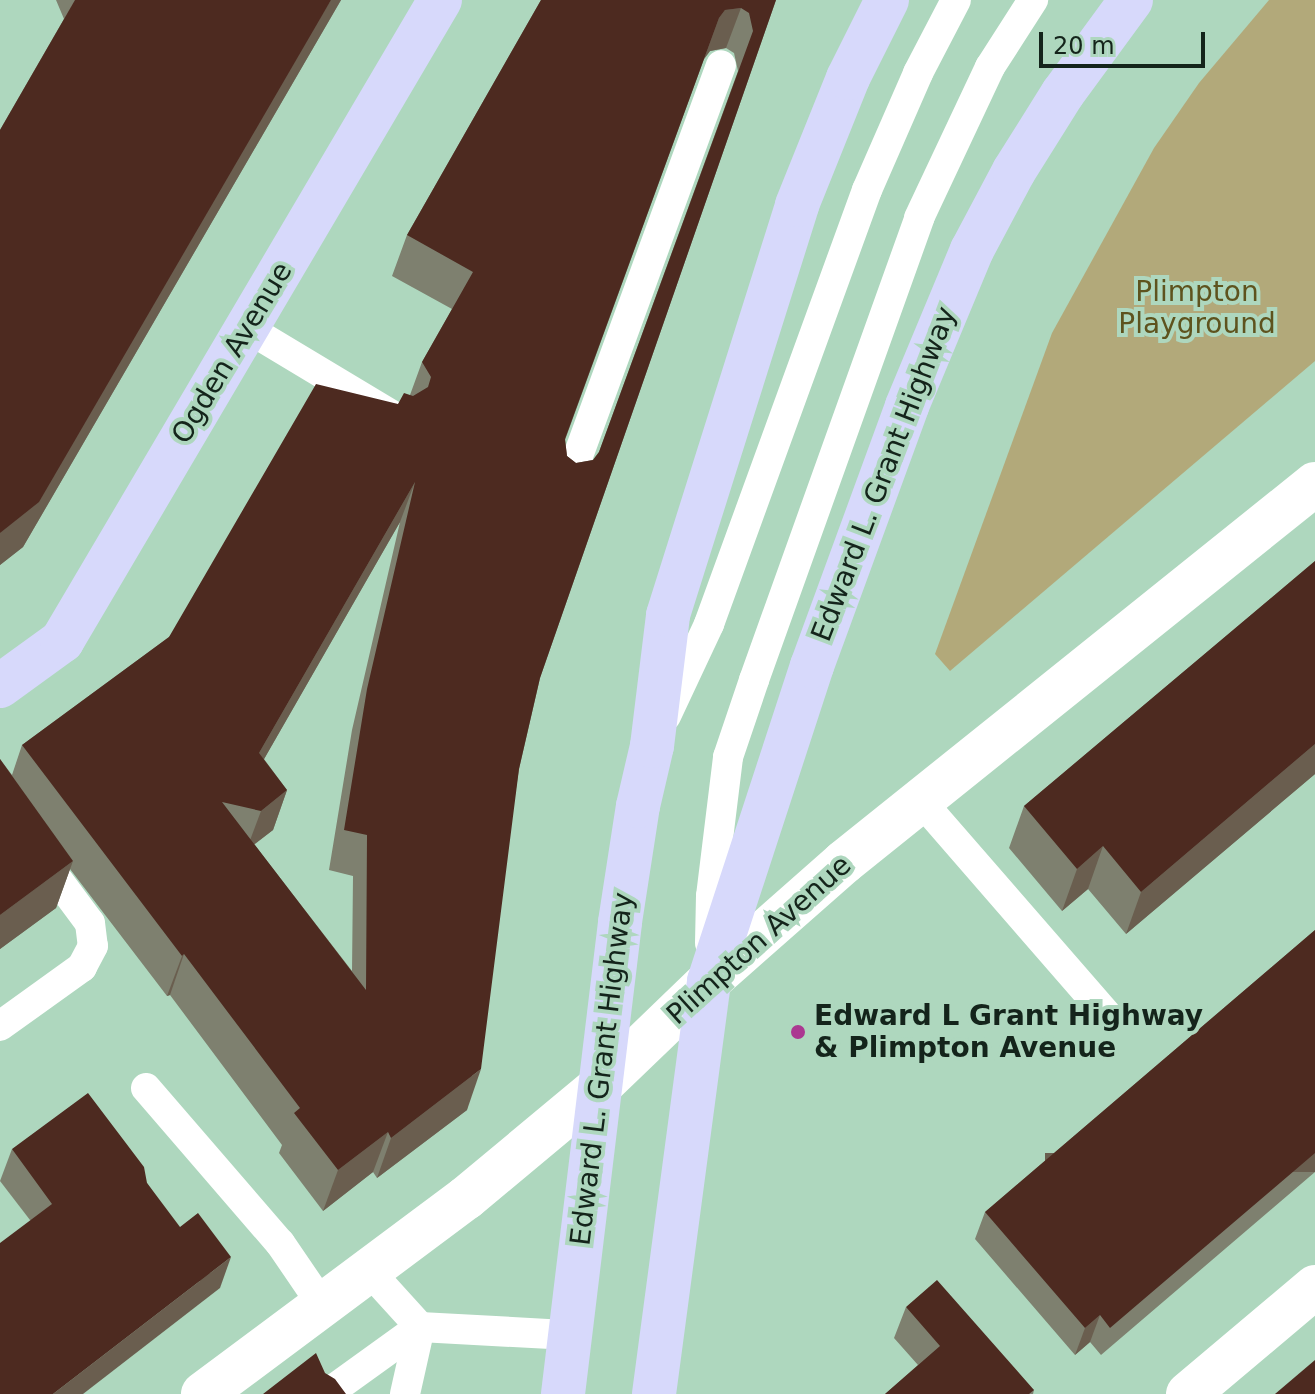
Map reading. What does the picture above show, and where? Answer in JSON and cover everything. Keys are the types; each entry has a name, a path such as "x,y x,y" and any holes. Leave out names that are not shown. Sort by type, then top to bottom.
{"main road":[{"name":"Ogden Avenue","path":"0,686 62,641 440,0"},
{"name":"Edward L. Grant Highway","path":"563,1394 627,867 652,746 668,615 764,303 820,145 887,0"},
{"name":"Edward L. Grant Highway","path":"654,1394 709,981 817,651 950,298 1014,171 1063,93 1131,0"}],"street":[{"name":"Plimpton Avenue","path":"203,1394 466,1198 598,1088 709,981 844,862 1315,484"},
{"path":"1188,1394 1315,1287"}],"lane":[{"name":"Edward L. Grant Highway","path":"652,746 709,624 884,147 956,0"},
{"name":"Edward L. Grant Highway","path":"709,981 711,896 728,757 904,254 956,133 990,67 1033,0"},
{"path":"567,486 721,65"},
{"path":"247,328 398,418"},
{"path":"921,801 1106,1014"},
{"path":"0,802 90,923 93,946 82,967 0,1026"},
{"path":"146,1088 280,1243 323,1306"},
{"path":"370,1272 420,1327"},
{"path":"405,1394 420,1327"},
{"path":"327,1394 420,1327 570,1335"}],"green space":[{"name":"Plimpton Playground","path":"1269,0 1315,0 1315,361 950,671 935,654 1052,333 1154,148 1199,83"}],"building":[{"path":"75,0 331,0 39,502 0,533 0,130"},
{"path":"541,0 776,0 540,678 519,769 481,1069 391,1138 388,1132 338,1170 294,1113 300,1108 22,745 169,637 316,384 398,404 404,393 413,396 428,387 431,377 422,362 473,272 407,235","holes":["741,8 749,13 753,31 599,452 593,460 576,463 567,456 565,439 719,18 725,10","415,482 367,689 344,830 367,835 366,990 222,802 261,811 287,790 259,753"]},
{"path":"1315,561 1315,744 1141,892 1103,846 1077,869 1024,806"},
{"path":"0,759 73,861 0,915"},
{"path":"1315,930 1315,1153 1110,1328 1100,1315 1085,1328 985,1212"},
{"path":"88,1093 144,1167 147,1183 180,1227 198,1213 231,1257 53,1394 0,1394 0,1243 52,1204 12,1149"},
{"path":"937,1280 1034,1390 1029,1394 885,1394 940,1346 906,1307"},
{"path":"316,1353 325,1373 335,1379 346,1394 263,1394"},
{"path":"1315,1360 1315,1394 1275,1394"}],"place":[{"name":"Edward L Grant Highway & Plimpton Avenue","path":"798,1032"}]}
